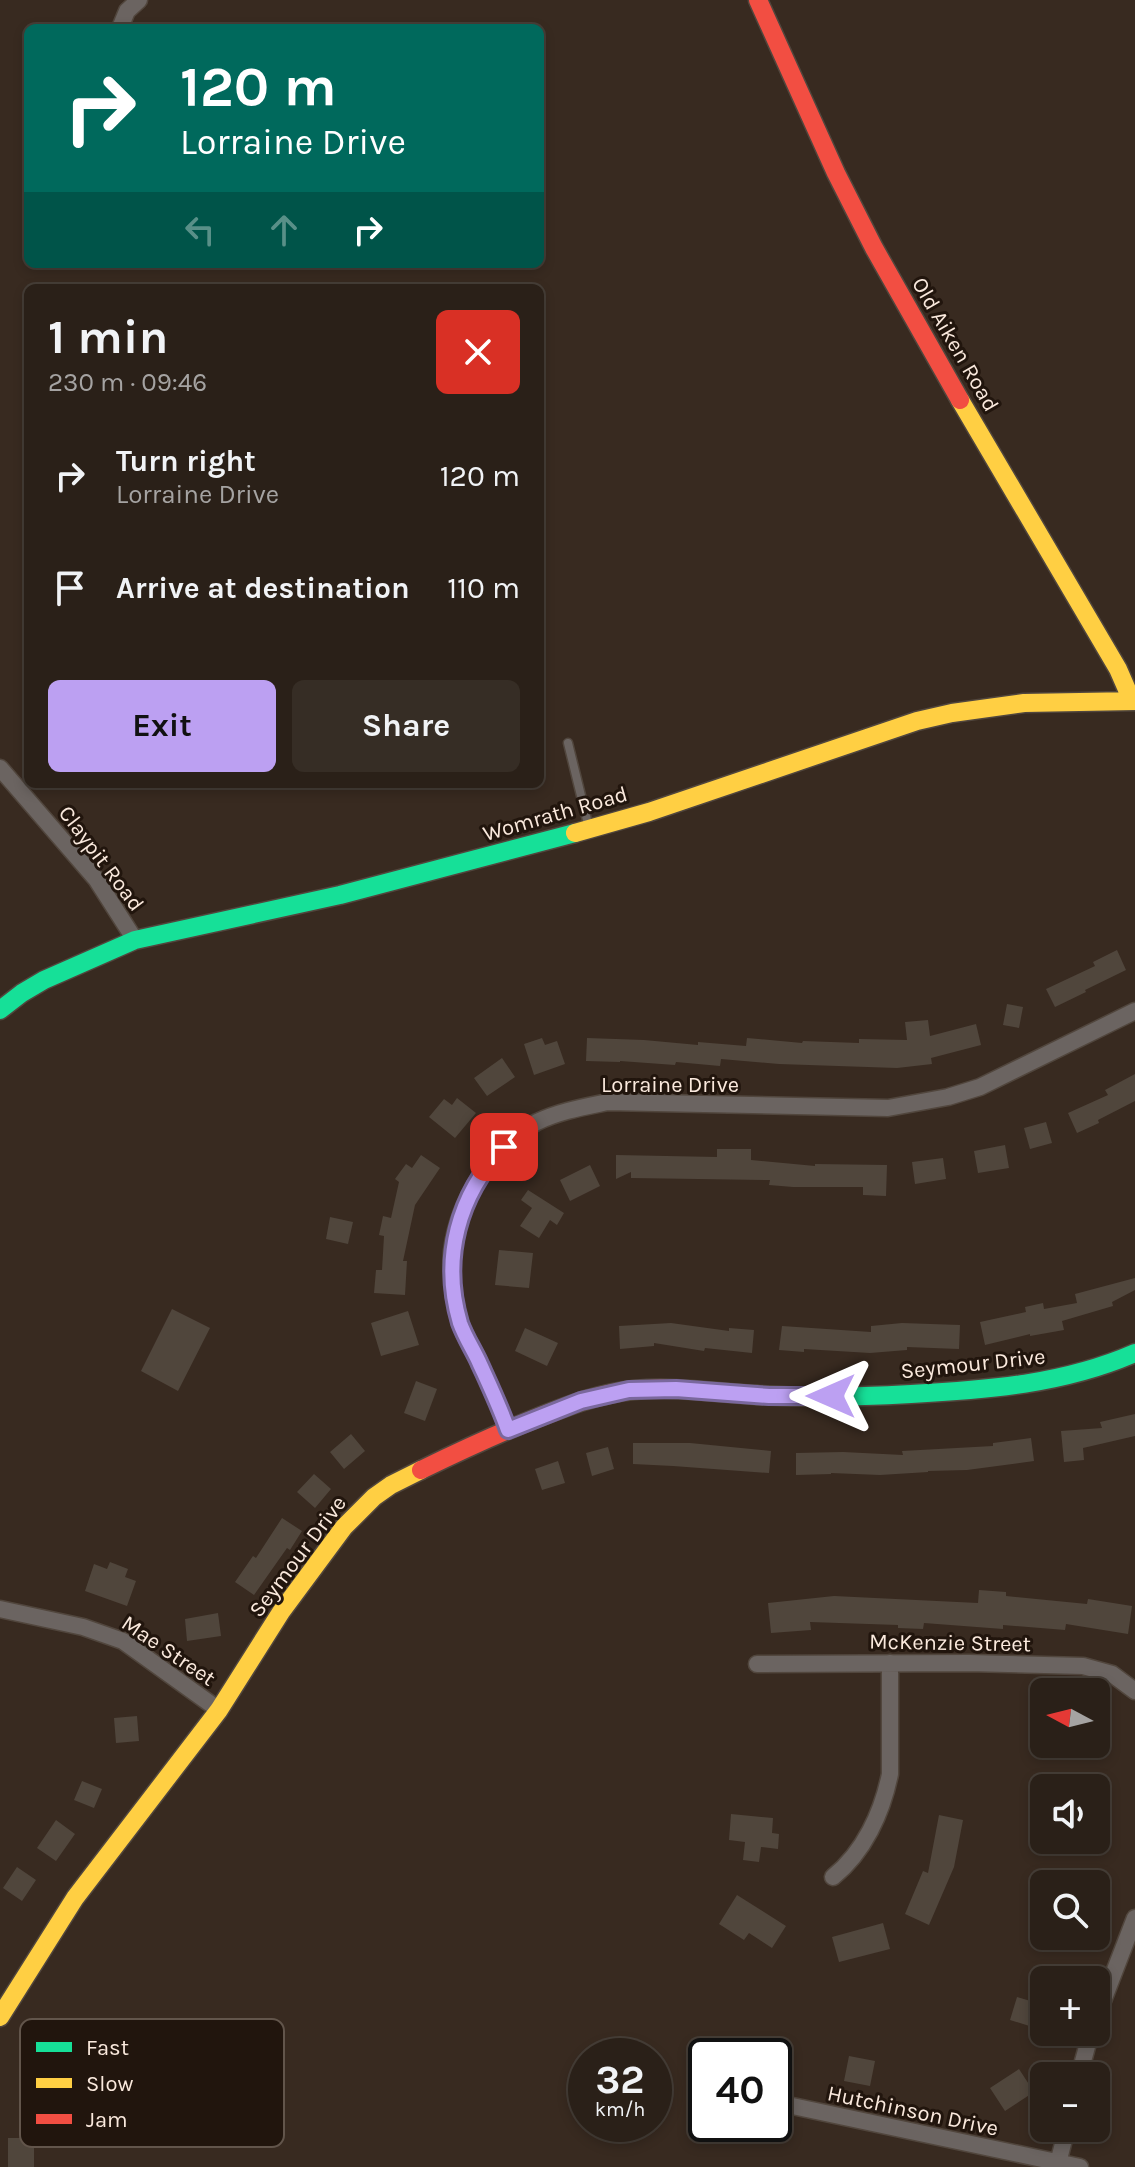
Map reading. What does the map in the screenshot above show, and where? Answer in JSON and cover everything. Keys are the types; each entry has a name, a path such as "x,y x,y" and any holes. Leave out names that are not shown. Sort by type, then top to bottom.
{"street":[{"path":"122,24 127,11 139,0"},
{"name":"Old Aiken Road","path":"758,0 836,173 874,248 1134,701"},
{"name":"Womrath Road","path":"0,1010 44,980 135,940 340,895 589,829 649,812 917,721 1024,703 1134,701"},
{"name":"Claypit Road","path":"0,768 96,879 135,940"},
{"name":"Lorraine Drive","path":"508,1430 461,1324 451,1270 452,1253 470,1195 490,1161 535,1123 576,1108 608,1102 888,1108 918,1104 980,1087 1135,1011"},
{"name":"Seymour Drive","path":"0,2017 75,1898 219,1710 281,1612 358,1512 391,1485 508,1430 581,1401 629,1390 676,1389 784,1396 892,1396 971,1391 1059,1378 1135,1353"},
{"name":"Mae Street","path":"0,1609 106,1633 123,1641 219,1710"},
{"path":"833,1877 857,1854 868,1836 887,1787 890,1774 890,1663"},
{"name":"McKenzie Street","path":"757,1664 1083,1666 1112,1674 1135,1691"},
{"path":"1110,1983 1135,1918"},
{"name":"Hutchinson Drive","path":"792,2106 1058,2165 1080,2167"},
{"path":"1058,2165 1064,2142"}],"lane":[{"path":"568,743 589,829"}],"building":[{"path":"1117,950 1126,970 1055,1007 1046,989 1095,966 1093,962"},
{"path":"1007,1004 1023,1007 1019,1028 1003,1025"},
{"path":"928,1020 930,1036 976,1024 981,1045 931,1058 932,1064 897,1068 721,1059 720,1066 586,1061 587,1038 746,1046 747,1038 802,1043 859,1043 859,1039 907,1040 905,1022"},
{"path":"542,1038 545,1045 557,1041 565,1064 534,1075 524,1044"},
{"path":"502,1058 515,1077 487,1096 474,1078"},
{"path":"1135,1074 1135,1101 1077,1133 1068,1113 1108,1095 1105,1090"},
{"path":"457,1098 476,1113 455,1138 429,1117 444,1099 452,1105"},
{"path":"1046,1122 1052,1143 1030,1149 1024,1128"},
{"path":"1005,1145 1009,1168 978,1173 974,1151"},
{"path":"717,1149 751,1149 751,1160 815,1166 887,1165 886,1196 863,1195 863,1187 793,1187 769,1185 770,1180 631,1178 631,1172 616,1179 616,1155 717,1157"},
{"path":"421,1155 440,1168 415,1205 403,1261 407,1261 405,1295 374,1293 376,1270 382,1270 384,1236 379,1235 383,1216 391,1218 399,1182 395,1179 406,1164 412,1168"},
{"path":"943,1158 946,1179 915,1184 912,1162"},
{"path":"590,1165 600,1186 570,1201 560,1180"},
{"path":"528,1190 564,1213 557,1225 550,1220 539,1238 520,1226 532,1208 521,1200"},
{"path":"330,1217 353,1222 348,1244 326,1239"},
{"path":"499,1250 533,1253 529,1288 495,1285"},
{"path":"1135,1278 1135,1290 1112,1302 1113,1306 1062,1321 1064,1330 1030,1334 985,1345 980,1322 1026,1312 1025,1307 1043,1303 1044,1309 1077,1303 1075,1294"},
{"path":"172,1309 210,1328 178,1391 141,1371"},
{"path":"408,1311 419,1345 381,1356 371,1323"},
{"path":"671,1323 729,1331 729,1328 754,1330 752,1353 705,1348 704,1351 654,1343 654,1346 620,1349 619,1326"},
{"path":"902,1323 960,1325 959,1349 907,1347 907,1350 870,1353 779,1350 782,1326 871,1332 871,1326"},
{"path":"525,1328 558,1343 547,1366 515,1351"},
{"path":"416,1381 437,1389 425,1421 404,1413"},
{"path":"1135,1414 1135,1436 1083,1448 1084,1460 1064,1462 1061,1431 1102,1428 1100,1422"},
{"path":"351,1434 365,1451 344,1469 330,1452"},
{"path":"1031,1438 1034,1461 967,1470 880,1475 796,1475 796,1453 903,1455 902,1451 993,1446 993,1443"},
{"path":"633,1443 690,1443 771,1451 769,1473 633,1464"},
{"path":"608,1447 614,1469 592,1476 586,1453"},
{"path":"558,1461 565,1483 542,1490 535,1469"},
{"path":"314,1474 331,1489 315,1508 297,1492"},
{"path":"282,1518 302,1531 254,1595 235,1582 253,1556 256,1558"},
{"path":"110,1562 128,1569 125,1577 136,1581 127,1606 85,1591 94,1564 107,1569"},
{"path":"979,1590 1006,1592 1006,1596 1087,1604 1088,1599 1132,1606 1128,1634 1066,1624 1065,1630 924,1623 923,1629 898,1628 898,1625 810,1622 811,1630 771,1633 768,1603 834,1596 978,1603"},
{"path":"218,1613 221,1636 187,1641 185,1619"},
{"path":"137,1716 139,1741 116,1743 114,1718"},
{"path":"82,1781 102,1789 94,1808 74,1800"},
{"path":"731,1814 773,1818 772,1833 779,1834 778,1849 761,1847 759,1862 743,1860 745,1842 729,1840"},
{"path":"939,1815 963,1820 954,1867 929,1925 905,1914 923,1871 928,1873"},
{"path":"56,1820 75,1834 56,1861 37,1848"},
{"path":"17,1867 36,1880 22,1901 3,1888"},
{"path":"737,1895 786,1926 772,1948 749,1933 744,1940 719,1924"},
{"path":"883,1923 890,1949 839,1962 832,1937"},
{"path":"1017,1997 1030,2001 1030,2026 1010,2020"},
{"path":"849,2056 875,2061 870,2086 844,2081"},
{"path":"1019,2069 1030,2086 1030,2095 1005,2111 990,2088"},
{"path":"8,2138 20,2138 20,2147 34,2147 34,2167 8,2167"}],"traffic: fast":[{"path":"0,1010 44,980 135,940 340,895 575,833"},
{"path":"757,1395 873,1396 1025,1384 1081,1372 1135,1353"}],"traffic: slow":[{"path":"960,400 1118,669 1132,701"},
{"path":"575,833 649,812 917,721 1024,703 1135,701"},
{"path":"0,2017 75,1898 219,1710 281,1612 344,1527 374,1497 421,1470"}],"traffic: jam":[{"path":"758,0 836,173 874,248 960,400"},
{"path":"421,1470 539,1417 610,1394 665,1389 757,1395"}],"route":[{"path":"504,1147 490,1161 470,1195 455,1236 451,1270 461,1324 508,1430 581,1401 629,1390 654,1388 769,1396 831,1396"}]}
